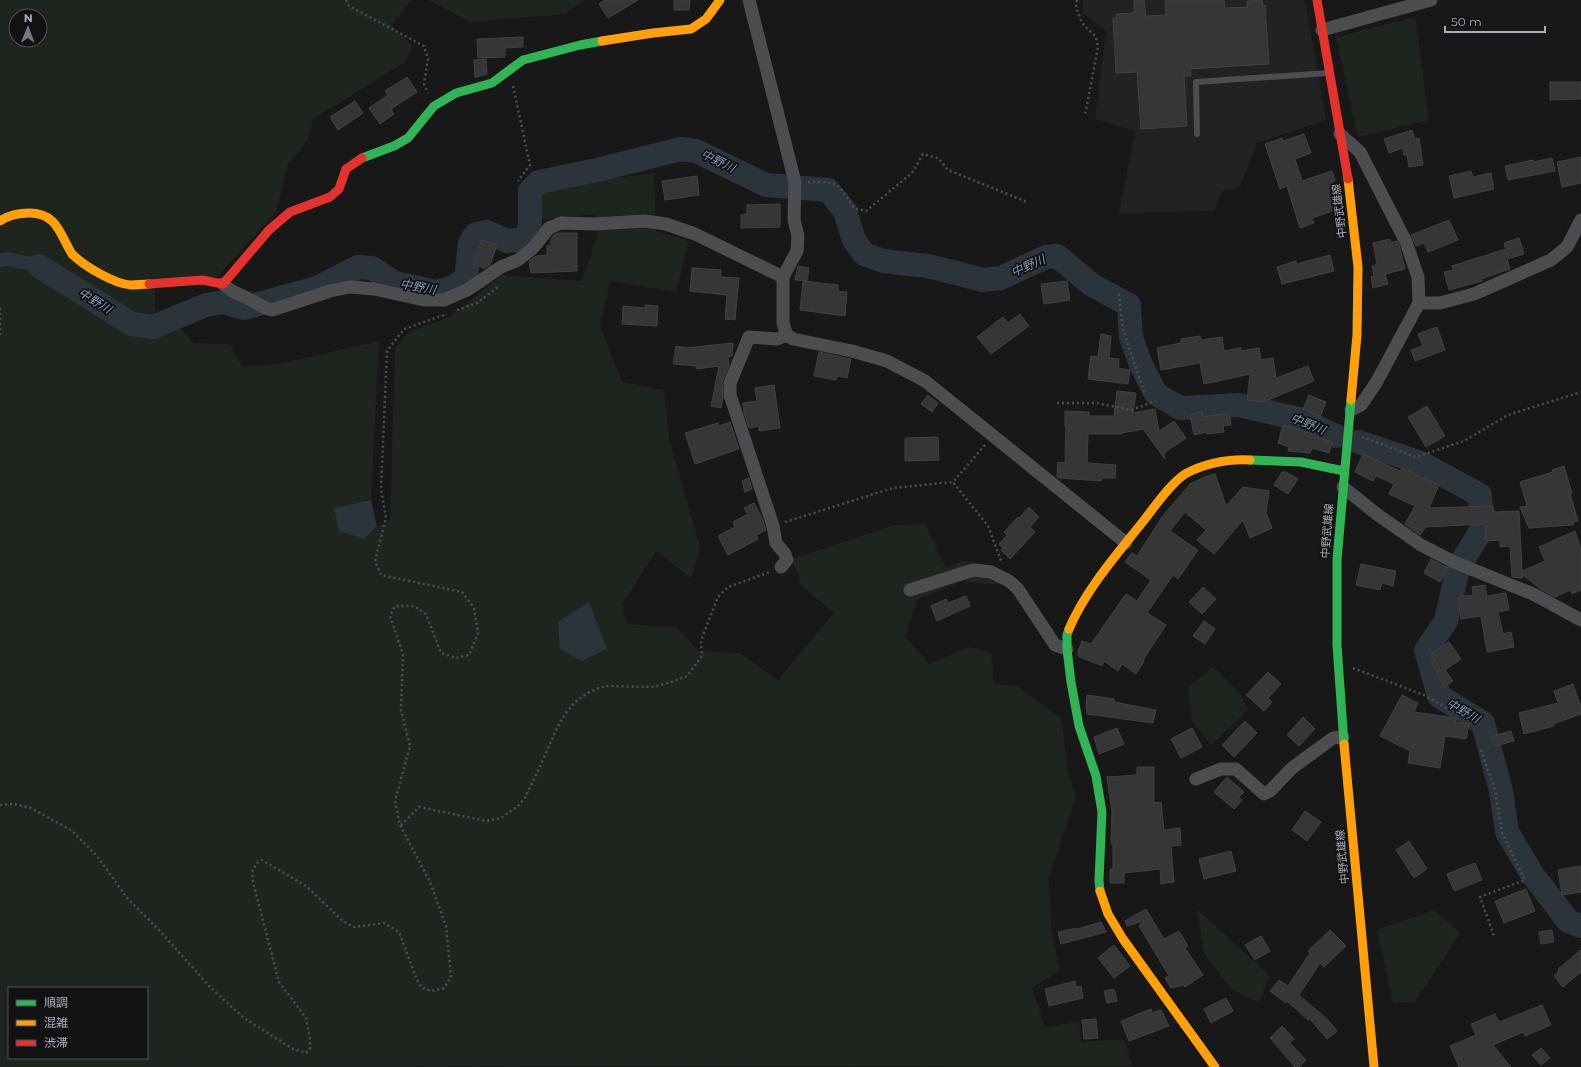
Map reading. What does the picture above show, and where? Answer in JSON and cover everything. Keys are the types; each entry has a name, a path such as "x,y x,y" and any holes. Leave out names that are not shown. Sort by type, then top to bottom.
{"street":[{"path":"223,284 269,230 290,212 330,197 339,189 346,169 363,157 394,146 408,138 434,106 456,93 492,83 523,60 580,45 653,33 691,29 706,19 720,0"},
{"path":"749,0 795,188 794,220 798,236 797,252 783,277 782,323 787,335 793,339 852,351 887,361 925,381 1126,543"},
{"name":"中野武雄線","path":"1317,0 1351,197 1358,267 1357,334 1337,560 1338,662 1343,737 1374,1067"},
{"path":"1322,30 1431,0"},
{"path":"1340,134 1360,152 1406,242 1418,277 1419,303 1376,383 1361,405 1351,410"},
{"path":"0,221 20,213 40,212 54,221 72,254 86,265 119,283 130,285 202,280 223,284 233,293 249,299 266,309 272,310 330,290 350,287 374,289 424,300 444,300 467,290 501,267 518,260 534,248 549,228 561,224 595,224 645,221 666,224 695,234 783,277"},
{"path":"1419,303 1440,303 1474,294 1551,260 1567,247 1581,220"},
{"path":"781,567 787,560 785,554 776,543 773,526 730,395 730,383 749,337 777,339 787,335"},
{"path":"1215,1067 1122,939 1108,914 1100,894 1099,880 1102,812 1096,776 1078,726 1067,649 1067,635 1084,600 1165,493 1184,475 1204,466 1237,459 1301,462 1344,471"},
{"path":"1343,487 1378,515 1421,545 1454,562 1532,594 1581,620"},
{"path":"910,590 973,570 991,572 1009,581 1018,589 1055,645 1067,649"},
{"path":"1196,779 1221,769 1236,769 1264,794 1270,791 1292,768 1333,738 1343,737"}],"lane":[{"path":"1197,134 1196,82 1330,73"}],"path":[{"path":"346,0 349,6 424,46 428,59 424,84 434,106"},
{"path":"1077,0 1076,7 1082,22 1096,37 1098,47 1085,115"},
{"path":"509,70 530,165 518,181"},
{"path":"795,188 830,182 840,187 854,208 866,211 912,173 923,154 938,158 948,170 1027,202"},
{"path":"455,311 476,303 501,284"},
{"path":"1119,294 1122,330 1144,392"},
{"path":"0,308 0,337"},
{"path":"0,805 13,804 31,808 71,830 97,856 128,899 160,931 210,987 244,1018 293,1049 306,1053 310,1048 310,1040 306,1018 279,982 253,882 252,872 257,863 262,860 306,886 344,922 354,927 384,923 399,932 417,980 422,988 432,991 444,988 451,977 446,926 430,882 400,825 395,801 410,746 401,710 403,654 390,616 395,606 414,606 426,614 441,653 456,658 469,655 478,633 474,608 462,592 382,575 375,561 386,518 381,489 387,351 404,330 447,314"},
{"path":"1349,427 1361,436 1416,457 1464,441 1508,415 1581,392"},
{"path":"1057,403 1096,403 1131,410 1156,401"},
{"path":"773,526 893,488 953,482 993,435"},
{"path":"953,482 988,526 1009,581"},
{"path":"400,825 419,807 487,821 501,818 517,807 525,798 560,720 579,698 606,686 654,687 687,676 702,656 701,640 718,597 728,587 781,567"},
{"path":"1338,662 1424,695 1475,724"},
{"path":"1481,750 1495,790 1502,833 1525,880 1480,897 1494,936"}],"shaded area":[{"path":"0,0 412,0 391,25 413,46 405,62 313,119 308,140 288,164 276,212 217,277 155,281 155,318 180,328 194,343 230,344 242,367 283,363 379,341 371,500 334,508 364,539 377,526 390,522 395,349 408,332 450,317 502,275 581,281 598,236 595,214 533,220 538,189 654,173 656,231 689,241 676,292 610,281 600,326 622,382 664,390 669,439 700,547 691,578 656,551 622,605 627,624 678,628 698,651 739,653 778,680 834,613 802,586 792,559 895,525 925,524 946,568 962,561 995,566 997,585 963,581 917,600 905,636 929,664 970,647 991,652 994,684 1017,686 1062,719 1067,768 1076,797 1049,877 1051,926 1060,970 1032,988 1045,1027 1079,1022 1081,1042 1123,1039 1133,1066 0,1067"},
{"path":"429,0 584,0 565,14 470,22"},
{"path":"1083,0 1305,0 1326,120 1257,143 1240,187 1222,191 1214,211 1119,213 1135,131 1095,119 1106,31 1083,13"},
{"path":"1415,17 1429,120 1358,137 1336,37"},
{"path":"371,500 377,526 364,539 339,531 334,508"},
{"path":"589,602 607,649 582,661 560,649 558,622"},
{"path":"1213,667 1240,693 1248,710 1211,745 1192,721 1188,687"},
{"path":"1197,909 1270,976 1258,1002 1230,988 1204,953"},
{"path":"1434,910 1460,933 1415,1002 1393,1002 1377,930"}],"building":[{"path":"605,0 638,0 608,18 599,4"},
{"path":"674,0 690,0 689,10 674,10"},
{"path":"1134,0 1144,0 1146,16 1166,15 1165,0 1224,0 1225,8 1247,7 1247,1 1262,0 1263,6 1265,5 1269,64 1190,69 1191,76 1184,76 1187,126 1141,129 1137,72 1116,73 1113,18 1116,18 1116,14 1134,13"},
{"path":"523,37 523,47 505,48 505,57 478,58 477,39"},
{"path":"486,59 487,74 475,77 474,60"},
{"path":"407,77 417,92 391,109 394,114 380,124 369,108 388,95 385,91"},
{"path":"1550,82 1581,82 1581,99 1550,100"},
{"path":"355,101 363,113 338,130 330,117"},
{"path":"1412,130 1415,139 1419,138 1423,165 1409,167 1407,155 1404,155 1403,148 1389,153 1384,139"},
{"path":"1304,134 1311,153 1295,159 1302,181 1332,171 1335,181 1332,182 1341,208 1312,218 1314,223 1300,228 1287,186 1280,189 1265,144 1282,138 1283,141"},
{"path":"1581,157 1581,183 1562,187 1557,162"},
{"path":"1552,158 1555,171 1508,180 1505,166 1533,160 1533,162"},
{"path":"1471,171 1473,177 1491,173 1494,189 1454,198 1449,176"},
{"path":"697,176 699,195 665,200 662,181"},
{"path":"780,204 780,227 741,228 741,215 747,214 747,205"},
{"path":"1449,220 1458,240 1428,252 1424,243 1416,246 1411,235"},
{"path":"558,233 577,233 577,271 531,273 529,261 536,256 547,255 547,246 551,245 551,239"},
{"path":"1519,238 1524,254 1507,259 1510,269 1481,279 1482,281 1449,290 1444,272 1453,270 1452,266 1506,249 1504,243"},
{"path":"1390,239 1391,243 1397,241 1399,245 1405,269 1385,274 1388,284 1373,288 1371,277 1374,276 1372,266 1377,264 1373,243"},
{"path":"482,240 497,245 490,265 485,268 473,265"},
{"path":"1330,255 1334,271 1282,284 1277,267 1296,261 1297,264"},
{"path":"798,266 809,268 807,281 795,280"},
{"path":"692,268 721,270 721,277 739,278 735,320 725,319 727,295 690,291"},
{"path":"803,281 838,285 838,291 847,292 845,316 800,310"},
{"path":"1067,281 1070,300 1044,304 1041,284"},
{"path":"645,305 658,306 657,326 622,324 623,306 645,308"},
{"path":"1020,314 1029,326 991,354 977,337 1003,317 1008,323"},
{"path":"1437,327 1445,350 1415,361 1411,350 1423,346 1418,334"},
{"path":"1101,334 1111,336 1109,358 1119,359 1118,368 1130,370 1128,384 1088,379 1091,356 1098,357"},
{"path":"1200,336 1201,340 1222,337 1224,351 1241,348 1241,351 1259,348 1261,360 1273,358 1276,378 1308,366 1314,381 1263,402 1247,400 1250,374 1204,384 1200,363 1161,370 1157,348 1181,343 1181,339"},
{"path":"733,343 732,356 728,357 729,365 722,383 723,398 721,408 711,406 719,366 697,369 696,366 673,364 676,346 686,348"},
{"path":"819,352 851,359 847,378 837,376 836,380 814,376"},
{"path":"774,385 780,428 759,431 759,426 749,428 744,413 743,403 757,401 755,388"},
{"path":"1117,391 1136,393 1133,413 1155,409 1159,431 1174,421 1186,438 1164,453 1165,459 1143,429 1122,434 1088,434 1087,463 1116,465 1115,478 1102,478 1101,481 1057,477 1058,462 1065,463 1065,411 1089,412 1089,416 1114,416"},
{"path":"928,395 938,403 932,412 921,404"},
{"path":"1309,395 1326,402 1320,417 1303,409"},
{"path":"1427,406 1445,436 1426,447 1408,417"},
{"path":"1202,412 1203,417 1229,413 1231,425 1223,426 1224,432 1207,434 1207,432 1194,435 1190,415"},
{"path":"730,422 739,449 695,464 685,433 718,423 719,426"},
{"path":"1283,425 1316,435 1315,437 1332,442 1329,453 1312,448 1310,453 1288,451 1289,447 1278,443"},
{"path":"938,437 939,460 905,461 905,438"},
{"path":"1363,454 1400,471 1402,468 1439,485 1429,508 1493,506 1494,512 1519,511 1522,571 1545,561 1539,547 1575,531 1581,550 1581,590 1572,594 1570,590 1555,597 1542,590 1522,574 1523,578 1512,577 1510,546 1500,547 1500,540 1486,541 1485,524 1426,527 1420,535 1405,524 1415,506 1389,494 1394,484 1376,476 1373,481 1355,472"},
{"path":"1564,466 1578,521 1573,522 1573,525 1529,528 1520,507 1527,506 1520,482 1553,472 1552,470"},
{"path":"1282,472 1286,472 1298,479 1288,494 1274,485"},
{"path":"1215,474 1226,506 1243,487 1269,491 1266,513 1272,528 1250,538 1243,520 1214,554 1197,540 1206,530 1185,512 1170,531 1198,550 1178,579 1173,575 1147,613 1166,625 1143,660 1144,661 1136,674 1122,664 1118,671 1104,661 1102,666 1078,656 1078,651 1082,641 1091,644 1126,594 1137,601 1151,580 1125,562 1132,553 1137,556 1162,517 1190,484"},
{"path":"749,478 752,489 745,492 742,481"},
{"path":"754,503 762,518 766,530 756,535 758,539 728,555 718,536 735,527 733,522 748,514 744,508"},
{"path":"1029,507 1039,517 1030,527 1035,532 1010,559 1001,550 1003,548 999,544 1007,535 1004,532"},
{"path":"1431,559 1448,568 1440,582 1424,573"},
{"path":"1361,564 1396,571 1393,586 1382,583 1380,590 1356,585"},
{"path":"1485,585 1487,596 1506,593 1509,610 1498,612 1503,634 1511,632 1514,647 1487,652 1481,616 1461,619 1458,597 1473,595 1472,587"},
{"path":"1203,587 1216,599 1202,614 1189,602"},
{"path":"966,596 970,606 937,621 931,606 946,599 948,603"},
{"path":"1204,621 1215,629 1205,644 1193,636"},
{"path":"1449,642 1461,659 1445,670 1453,681 1444,687 1431,662 1435,660 1431,654"},
{"path":"1268,672 1281,684 1268,698 1272,702 1264,711 1246,695"},
{"path":"1573,684 1581,707 1581,714 1553,724 1554,726 1524,734 1519,713 1558,703 1554,691"},
{"path":"1087,695 1114,699 1114,702 1156,710 1153,723 1087,714"},
{"path":"1402,695 1418,703 1414,712 1456,718 1455,722 1469,724 1466,739 1445,736 1440,768 1408,763 1410,751 1380,736"},
{"path":"1303,717 1315,729 1299,746 1287,735"},
{"path":"1245,721 1257,733 1234,757 1222,745"},
{"path":"1117,728 1124,744 1099,754 1094,737"},
{"path":"1192,728 1202,747 1181,758 1171,739"},
{"path":"1511,731 1514,741 1495,746 1492,736"},
{"path":"1137,767 1154,767 1154,803 1161,802 1164,830 1180,828 1181,845 1171,846 1174,882 1161,884 1160,869 1124,873 1124,883 1110,883 1110,869 1113,869 1113,844 1111,844 1112,812 1107,777 1137,775"},
{"path":"1227,777 1244,792 1239,797 1242,800 1234,809 1214,792"},
{"path":"1305,811 1321,822 1307,841 1292,830"},
{"path":"1409,841 1427,869 1414,878 1396,850"},
{"path":"1231,851 1236,871 1204,879 1199,859"},
{"path":"1475,863 1482,880 1454,891 1447,874"},
{"path":"1581,866 1581,892 1562,895 1558,870"},
{"path":"1526,889 1535,911 1504,923 1495,901"},
{"path":"1146,909 1164,939 1179,931 1188,946 1185,948 1203,975 1185,987 1184,985 1171,988 1165,978 1169,976 1139,926 1144,921 1127,926 1125,921"},
{"path":"1101,922 1106,932 1061,944 1058,932 1077,929"},
{"path":"1330,930 1346,946 1324,967 1320,963 1299,995 1328,1020 1337,1031 1327,1039 1310,1019 1308,1020 1287,1001 1286,1003 1270,991 1279,980 1288,986 1310,953 1308,951"},
{"path":"1552,930 1554,942 1541,944 1539,932"},
{"path":"1261,936 1270,951 1255,960 1245,945"},
{"path":"1114,945 1130,966 1114,978 1098,958"},
{"path":"1581,950 1581,972 1563,987 1554,976 1559,971 1558,969"},
{"path":"1075,981 1076,987 1081,986 1083,998 1049,1006 1045,989"},
{"path":"1114,989 1117,1001 1107,1003 1104,991"},
{"path":"1226,998 1233,1011 1211,1023 1204,1009"},
{"path":"1542,1005 1551,1025 1525,1036 1523,1032 1493,1045 1511,1067 1459,1067 1450,1046 1476,1035 1471,1024 1495,1014 1499,1022"},
{"path":"1151,1009 1152,1013 1161,1010 1169,1026 1129,1041 1121,1021"},
{"path":"1096,1019 1098,1038 1084,1039 1082,1020"},
{"path":"1282,1026 1294,1039 1290,1043 1306,1060 1299,1067 1295,1067 1270,1038"},
{"path":"1541,1048 1550,1058 1541,1065 1532,1055"}],"waterway":[{"name":"中野川","path":"39,266 132,324 153,327 206,305 223,302 244,308 317,288 358,267 372,268 395,283 436,292 454,287 466,278 470,243 476,234 487,232 507,241 524,239 530,226 530,191 539,182 597,170 681,149 696,151 766,185 828,190 845,211 854,240 864,254 883,261 928,266 983,280 1001,278 1046,257 1057,256 1092,285 1129,305 1131,337 1141,365 1156,394 1180,408 1239,405 1299,419 1336,436"},
{"path":"0,260 9,259 39,266"},
{"name":"中野川","path":"1359,442 1421,463 1480,495 1482,529 1458,568 1446,621 1426,650 1439,696 1483,723 1501,791 1507,832 1532,874 1568,921 1581,926"}],"traffic: fast":[{"path":"362,158 394,146 408,138 434,106 456,93 492,83 523,60 580,45 602,41"},
{"path":"1344,744 1337,645 1337,560 1351,400"},
{"path":"1250,460 1301,462 1344,471"},
{"path":"1069,629 1067,635 1067,649 1071,682 1079,726 1096,776 1102,812 1099,880 1100,891"}],"traffic: slow":[{"path":"602,41 691,29 706,19 720,0"},
{"path":"1348,179 1358,267 1357,335 1351,400"},
{"path":"0,221 10,216 22,213 43,215 52,221 60,231 72,254 91,269 124,284 149,284"},
{"path":"1069,629 1084,600 1103,572 1158,501 1174,483 1192,470 1208,465 1233,460 1250,460"},
{"path":"1344,744 1374,1067"},
{"path":"1100,891 1108,914 1123,939 1215,1067"}],"traffic: jam":[{"path":"1317,0 1348,179"},
{"path":"149,284 202,280 223,284 269,230 290,212 330,197 339,189 346,169 362,158"}]}
